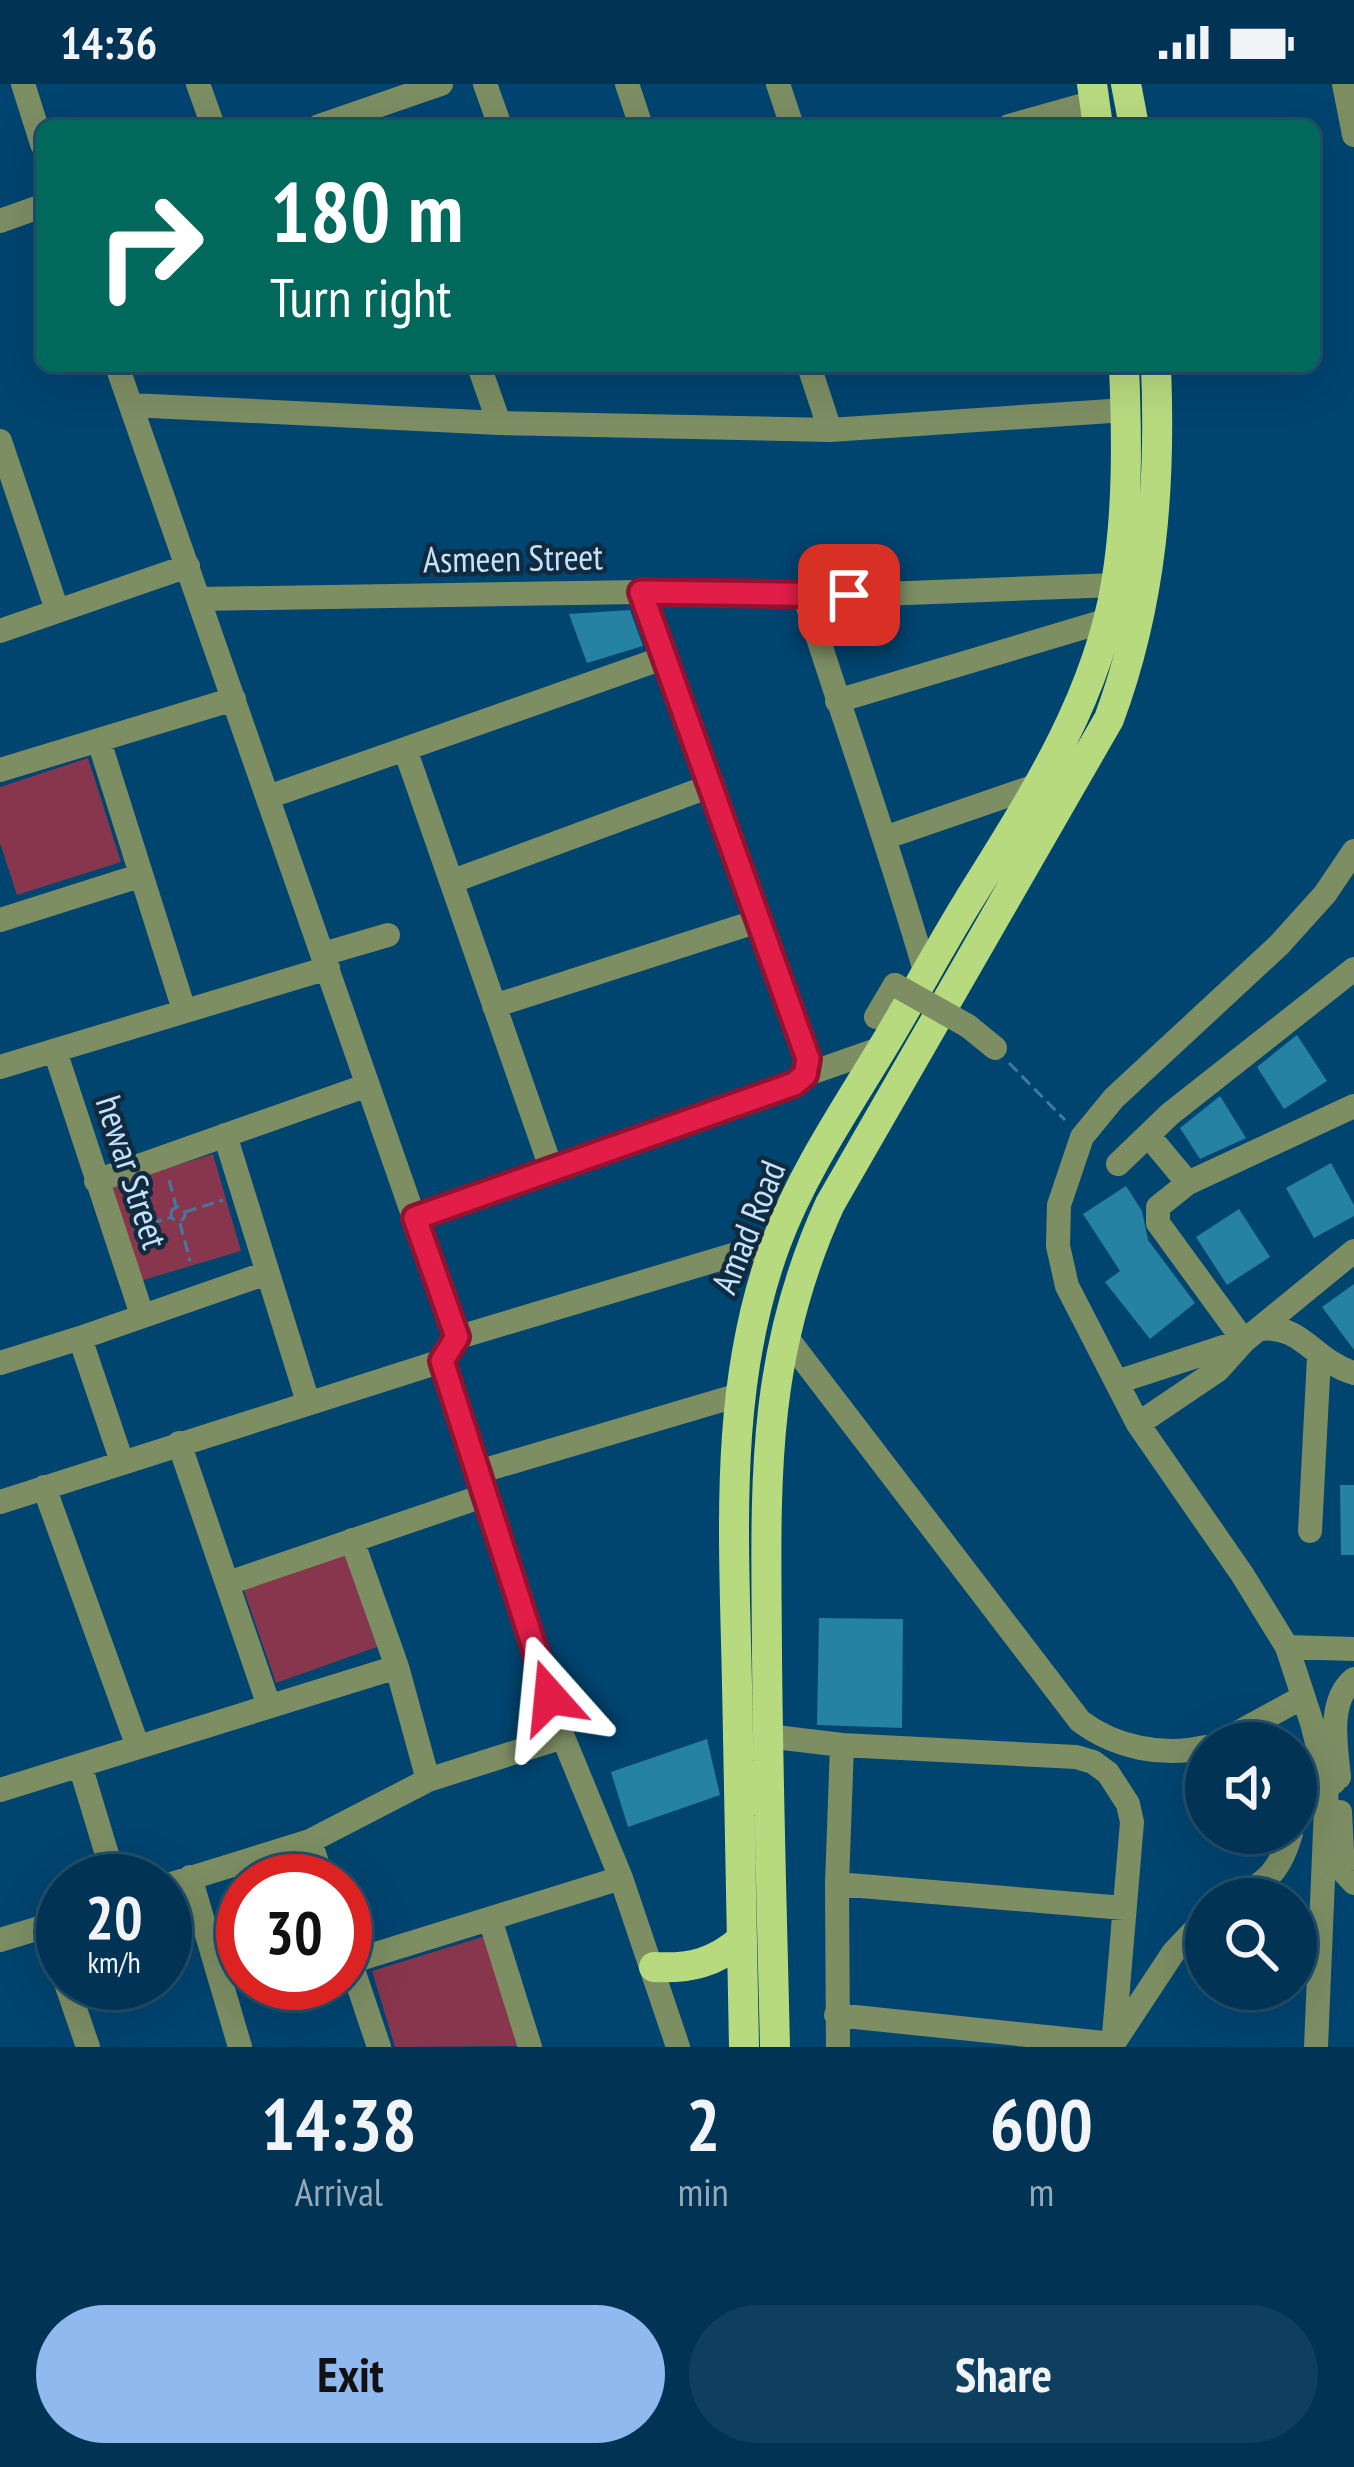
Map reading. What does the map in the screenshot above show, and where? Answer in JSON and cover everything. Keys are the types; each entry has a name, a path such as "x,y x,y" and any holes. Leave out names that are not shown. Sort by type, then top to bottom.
{"main road":[{"path":"1126,84 1133,120"},
{"name":"Amad Road","path":"744,2047 734,1517 739,1395 749,1336 776,1242 816,1160 1038,785 1079,704 1116,585 1124,514 1124,372"},
{"name":"Amad Road","path":"775,2047 767,1736 769,1438 784,1334 796,1285 830,1204 1109,719 1139,625 1156,517 1156,372"},
{"path":"1125,459 1158,461"},
{"path":"1124,514 1156,517"},
{"path":"654,1967 712,1961 742,1939"}],"street":[{"path":"22,84 36,126"},
{"path":"199,84 211,120"},
{"path":"336,120 441,84"},
{"path":"485,84 498,120"},
{"path":"778,84 790,120"},
{"path":"1344,84 1354,135"},
{"path":"637,87 640,120"},
{"path":"1032,120 1095,104"},
{"path":"0,221 36,208"},
{"path":"120,372 457,1337"},
{"path":"481,372 499,423"},
{"path":"811,372 830,430"},
{"path":"131,405 499,423 830,430 1126,410"},
{"path":"0,441 5,474 57,610"},
{"path":"0,631 188,566"},
{"path":"1071,584 1088,604 1072,632"},
{"name":"Asmeen Street","path":"199,598 641,592 805,597 1116,585"},
{"path":"641,592 808,1059 805,1075"},
{"path":"805,597 887,837 926,971"},
{"path":"837,700 1108,620"},
{"path":"268,797 666,657"},
{"path":"0,770 234,699"},
{"path":"99,741 184,1010"},
{"path":"405,749 551,1168"},
{"path":"453,881 713,785"},
{"path":"887,837 1038,785"},
{"path":"1316,2047 1340,1782 1287,1646 1138,1424 1066,1286 1058,1246 1059,1205 1082,1138 1114,1098 1279,945 1325,894 1354,851"},
{"path":"1,916 139,877"},
{"path":"494,1006 758,921"},
{"path":"0,1067 184,1010 388,935"},
{"path":"1118,1165 1148,1135 1354,969"},
{"path":"876,1017 895,986 968,1026 995,1048"},
{"path":"415,1218 794,1084 805,1075 882,1048"},
{"name":"hewar Street","path":"55,1051 142,1315"},
{"path":"96,1180 368,1085"},
{"path":"1252,1335 1158,1223 1162,1201 1188,1183 1354,1106"},
{"path":"225,1135 308,1402"},
{"path":"1148,1135 1188,1183"},
{"path":"0,1502 442,1361 457,1337 776,1242"},
{"path":"1138,1424 1218,1370 1252,1335 1354,1251"},
{"path":"2,1358 80,1338 267,1273"},
{"path":"1117,1382 1252,1335 1293,1332 1319,1357 1354,1372"},
{"path":"784,1334 1081,1721 1106,1737 1134,1746 1185,1749"},
{"path":"80,1338 122,1462"},
{"path":"1310,1531 1319,1357"},
{"path":"442,1361 563,1737 621,1878 678,2047"},
{"path":"228,1583 352,1540 482,1484 739,1395"},
{"path":"179,1443 269,1706"},
{"path":"44,1487 139,1747"},
{"path":"352,1540 397,1666 428,1780"},
{"path":"1287,1646 1354,1649"},
{"path":"1,1787 397,1666"},
{"path":"1354,1679 1338,1697 1335,1743 1343,1871 1354,1883"},
{"path":"1257,1722 1303,1696"},
{"path":"767,1736 1076,1757 1093,1762 1120,1788 1132,1822 1113,2045"},
{"path":"192,1876 310,1841 428,1780 563,1737"},
{"path":"838,2047 842,1744"},
{"path":"80,1765 107,1854"},
{"path":"310,1841 314,1854"},
{"path":"372,1948 490,1919 621,1878"},
{"path":"837,1884 1124,1908"},
{"path":"490,1919 530,2047"},
{"path":"192,1921 240,2047"},
{"path":"0,1940 36,1929"},
{"path":"1113,2045 1185,1940"},
{"path":"75,2010 88,2047"},
{"path":"367,2010 379,2047"},
{"path":"836,2015 1113,2045"}],"path":[{"path":"995,1048 1082,1138"},
{"path":"114,1235 172,1216 176,1208 166,1170"},
{"path":"179,1221 185,1212 244,1194"},
{"path":"176,1208 185,1212"},
{"path":"172,1216 179,1221 190,1261"}],"shaded area":[{"path":"88,758 121,862 17,895 0,843 0,787"},
{"path":"213,1154 241,1251 140,1281 112,1185"},
{"path":"344,1550 377,1647 276,1683 242,1585"},
{"path":"485,1936 519,2046 395,2047 372,1971"}],"building":[{"path":"630,610 643,646 587,663 569,614"},
{"path":"1297,1035 1327,1081 1284,1109 1257,1067"},
{"path":"1220,1096 1246,1138 1200,1159 1180,1128"},
{"path":"1331,1163 1354,1205 1354,1216 1314,1238 1286,1188"},
{"path":"1126,1186 1142,1211 1148,1240 1195,1303 1150,1339 1105,1282 1120,1271 1083,1214"},
{"path":"1239,1209 1270,1257 1227,1285 1196,1237"},
{"path":"1354,1284 1354,1350 1322,1307"},
{"path":"1340,1485 1354,1485 1354,1555 1341,1555"},
{"path":"819,1618 903,1619 902,1728 817,1725"},
{"path":"707,1739 720,1795 628,1827 611,1772"}],"route":[{"path":"550,1697 442,1361 457,1337 415,1218 794,1084 805,1075 808,1059 641,592 849,595"}]}
